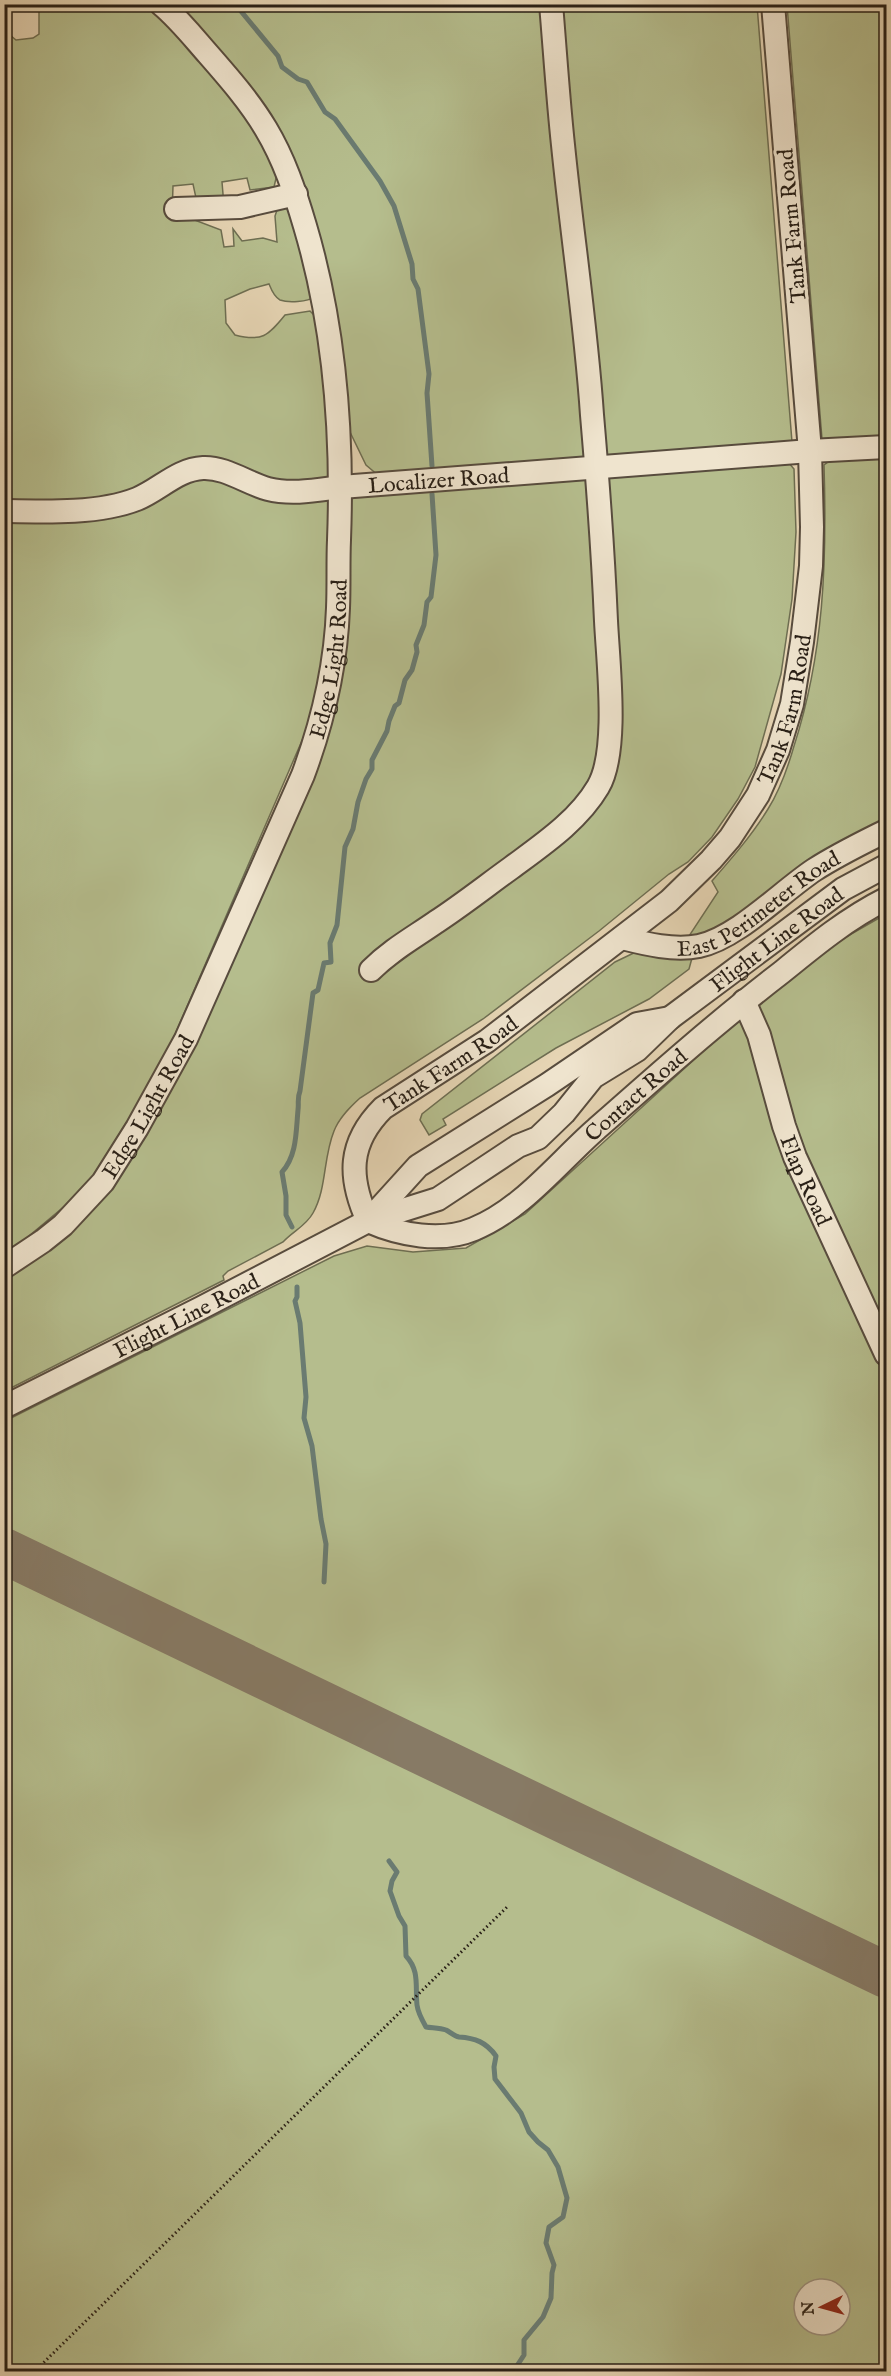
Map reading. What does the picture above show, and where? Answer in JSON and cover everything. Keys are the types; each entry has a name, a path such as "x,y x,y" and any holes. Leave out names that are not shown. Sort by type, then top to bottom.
{"lane":[{"name":"Edge Light Road","path":"4,1267 44,1241 63,1225 103,1182 137,1128 186,1039 303,775 318,736 327,701 334,655 338,609 341,487 333,359 313,252 296,194 272,140 240,90 195,38 161,4"},
{"path":"371,970 387,953 438,921 550,837 587,803 603,778 610,750 601,513 562,143 551,4"},
{"name":"Tank Farm Road","path":"368,1221 358,1197 354,1161 360,1139 372,1118 383,1108 487,1041 684,888 730,838 758,795 778,750 792,704 807,604 812,527 810,451 773,4"},
{"path":"176,209 240,207 296,194"},
{"name":"Localizer Road","path":"4,511 45,512 136,499 182,473 201,468 220,470 259,486 292,492 886,447"},
{"name":"East Perimeter Road","path":"622,938 667,946 698,946 711,942 746,921 813,870 886,831"},
{"name":"Flight Line Road","path":"4,1407 368,1221 438,1198 518,1146 538,1137 564,1113 593,1077 637,1050 670,1018 843,889 886,866"},
{"name":"Contact Road","path":"368,1221 394,1231 438,1236 473,1230 487,1222 538,1184 594,1131 744,1001 838,927 886,899"},
{"name":"Flap Road","path":"744,1001 759,1035 795,1157 886,1354"},
{"name":"Flight Line Road","path":"368,1221 418,1166 547,1085 637,1024 670,1018"}],"path":[{"path":"34,2372 507,1907"}],"green space":[{"path":"39,5 148,5 234,96 262,140 277,174 274,187 250,190 247,178 222,182 224,206 196,198 193,184 173,186 172,217 192,219 221,230 224,247 234,246 233,229 242,241 263,238 277,242 275,216 278,207 287,207 294,217 314,297 303,301 288,302 276,297 269,284 250,289 225,300 226,323 235,335 252,338 264,336 285,315 310,311 319,320 332,475 327,484 286,489 218,466 143,492 5,509 4,30 16,40 33,38 39,34"},
{"path":"171,5 546,5 589,451 583,458 379,476 366,465 349,430 296,181"},
{"path":"556,5 757,5 792,442 598,463"},
{"path":"787,5 886,5 886,441 828,442 822,439"},
{"path":"886,453 886,823 708,937 689,936 718,892 712,881 755,828 776,794 789,762 804,711 817,642 824,572 824,465 831,460"},
{"path":"788,462 794,469 796,532 792,599 781,674 755,767 738,799 712,837 688,862 669,874 599,931 483,1019 360,1098 348,1109 334,1131 321,1193 313,1213 283,1242 228,1271 223,1276 224,1280 5,1391 5,1277 80,1219 300,798 349,500 353,495 590,479 605,741 587,796 366,967 608,781 599,473"},
{"path":"186,476 333,495 329,608 320,699 160,1069 85,1189 5,1256 5,518 115,509"},
{"path":"886,914 886,2371 5,2371 5,1421 334,1256 367,1246 413,1252 466,1248 525,1214 721,1035 832,945"},
{"path":"642,949 687,955 692,958 689,969 649,999 556,1048 443,1119 446,1125 429,1135 420,1120 422,1114 615,962"}],"waterway":[{"path":"235,4 278,56 282,67 298,79 307,82 325,112 335,119 380,181 394,206 412,264 413,279 418,289 429,374 427,393 432,466"},
{"path":"292,1227 286,1215 282,1172 291,1159 295,1143 313,993 318,990 324,963 331,962 330,943 337,925 345,847 353,829 358,802 372,769 372,760 387,731 395,706 399,703 405,680 412,670 417,652 416,645 424,625 427,602 431,597 436,555 432,494"},
{"path":"297,1287 295,1301 300,1323 306,1397 304,1418 312,1446 326,1544 324,1582"},
{"path":"389,1861 397,1872 390,1891 405,1926 406,1956 415,1973 417,2005 423,2022 426,2027 444,2029 457,2036 480,2042 492,2051 496,2056 495,2079 521,2113 529,2132 548,2150 558,2167 567,2198 563,2217 549,2227 546,2243 554,2265 551,2298 543,2317 524,2340 524,2355 513,2372"}],"taxiway":[{"path":"4,1551 886,1975"}]}
